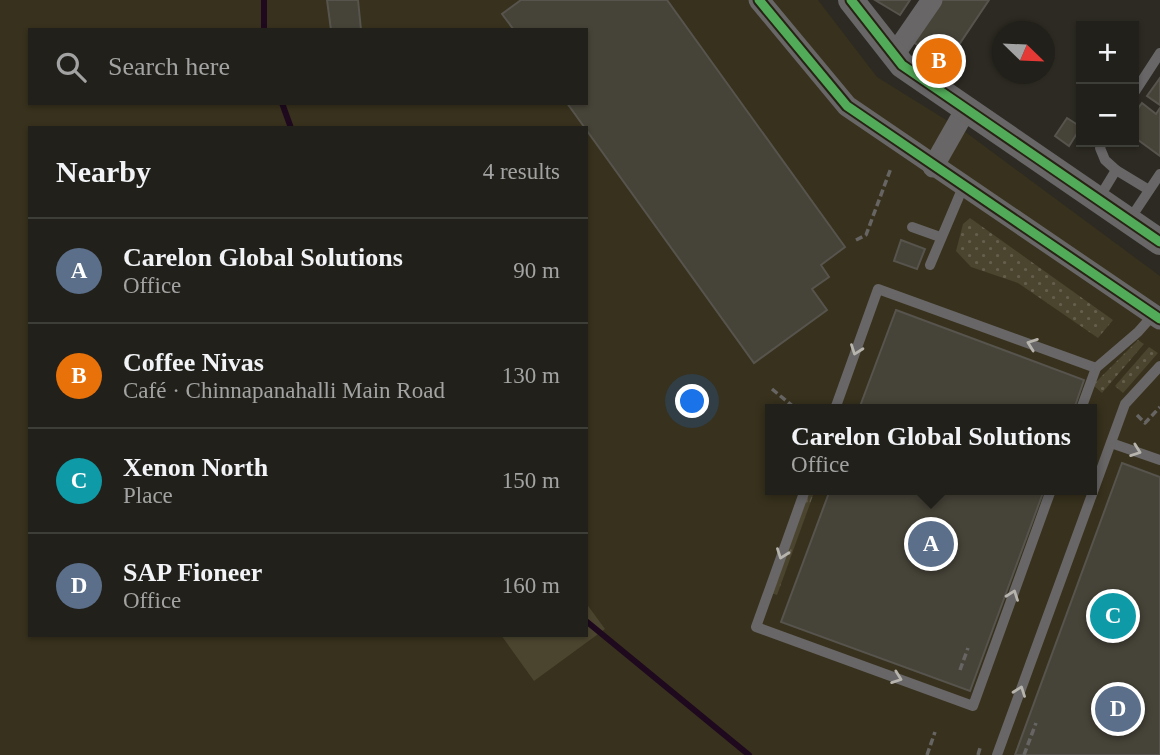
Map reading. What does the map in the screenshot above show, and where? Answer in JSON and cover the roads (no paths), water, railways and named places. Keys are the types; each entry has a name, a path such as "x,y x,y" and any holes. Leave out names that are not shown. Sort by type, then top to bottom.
{"street":[{"path":"759,0 847,107 1157,316"},
{"path":"851,0 902,65 1160,242"},
{"path":"894,55 932,0"},
{"path":"933,167 966,109"}],"lane":[{"path":"1139,85 1160,53"},
{"path":"1102,147 1101,152 1116,170 1149,190"},
{"path":"1099,198 1116,170"},
{"path":"1130,219 1160,174"},
{"path":"930,265 963,187"},
{"path":"912,227 940,237"},
{"path":"837,404 878,289 1096,368"},
{"path":"1083,404 1096,368 1157,316"},
{"path":"1097,481 1125,404 1160,366"},
{"path":"1111,443 1160,460"},
{"path":"804,495 756,627 973,706 1049,495"},
{"path":"997,755 1092,495"}],"waterway":[{"path":"264,0 264,28"},
{"path":"283,105 290,126"},
{"path":"588,623 749,755"}],"place":[{"name":"Coffee Nivas","path":"939,61"},
{"name":"Carelon Global Solutions","path":"931,544"},
{"name":"Xenon North","path":"1113,616"},
{"name":"SAP Fioneer","path":"1118,709"}]}
